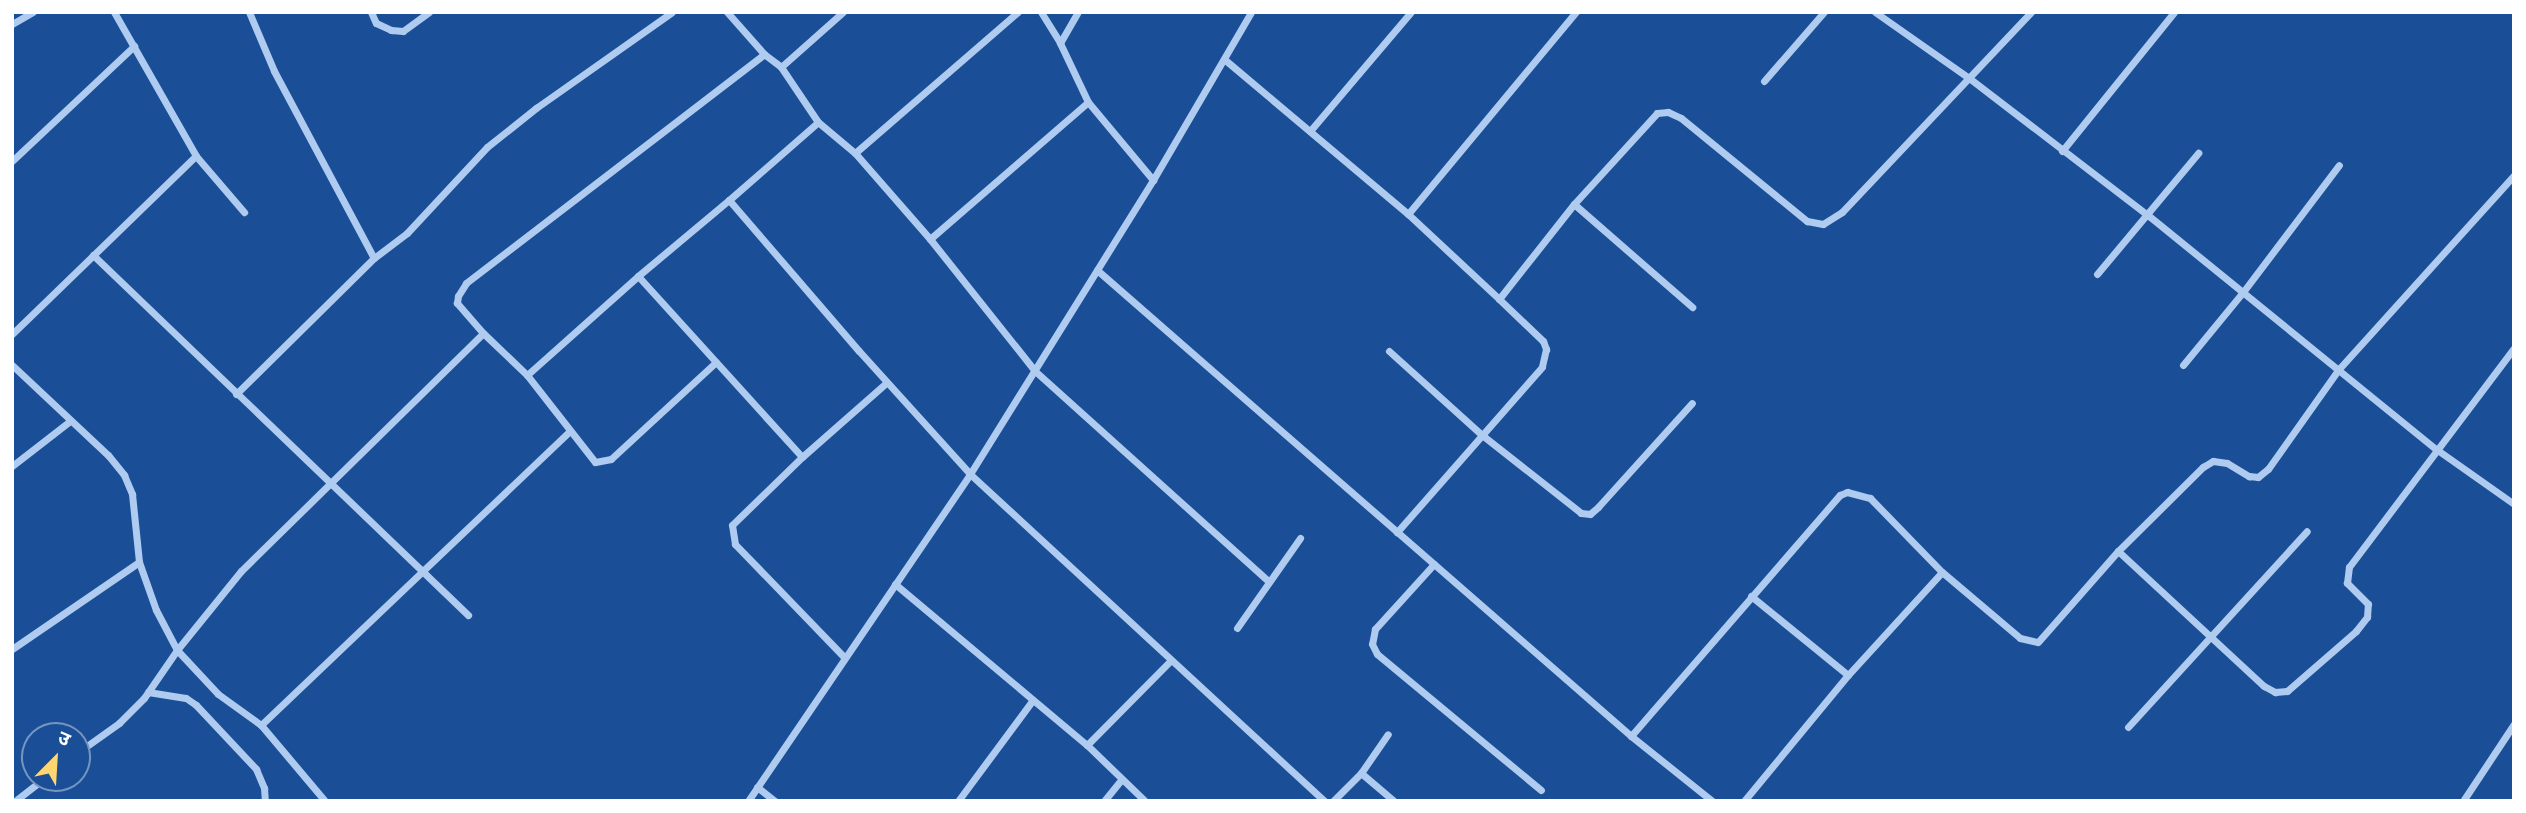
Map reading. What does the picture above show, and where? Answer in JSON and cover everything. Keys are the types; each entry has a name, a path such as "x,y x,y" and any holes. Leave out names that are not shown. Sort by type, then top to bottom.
{"street":[{"path":"12,24 33,12"},
{"path":"114,12 196,156 244,212"},
{"path":"248,12 274,71 374,258"},
{"path":"371,12 376,23 391,30 403,31 429,12"},
{"path":"236,394 374,258 407,233 487,147 536,108 672,12"},
{"path":"727,12 764,54 781,67 818,121 855,153 930,239 1035,371 1268,582"},
{"path":"781,67 843,12"},
{"path":"855,153 1018,12"},
{"path":"1041,12 1060,43 1088,102 1153,180"},
{"path":"1060,43 1078,12"},
{"path":"748,801 970,474 1153,180 1251,12"},
{"path":"1310,131 1411,12"},
{"path":"1408,214 1576,12"},
{"path":"1764,81 1824,12"},
{"path":"1875,12 1969,78 2149,216 2436,449 2514,504"},
{"path":"1499,299 1574,204 1657,113 1668,112 1681,118 1807,221 1823,224 1842,212 2031,12"},
{"path":"2062,151 2174,12"},
{"path":"12,161 134,46"},
{"path":"716,362 611,459 601,463 590,459 527,375 483,333 457,303 466,283 764,54"},
{"path":"1224,59 1408,214 1542,341 1546,349 1542,368 1397,532"},
{"path":"930,239 1088,102"},
{"path":"527,375 818,121"},
{"path":"2097,274 2149,216 2198,153"},
{"path":"12,334 196,156"},
{"path":"2183,365 2243,292 2339,165"},
{"path":"1631,736 1840,495 1847,492 1870,498 1942,572 2020,639 2038,642 2118,551 2213,461 2227,463 2249,476 2258,477 2268,469 2338,370 2514,175"},
{"path":"729,200 970,474 1324,801"},
{"path":"1574,204 1692,307"},
{"path":"93,255 468,615"},
{"path":"1097,270 1631,736 1712,801"},
{"path":"638,276 802,457"},
{"path":"91,743 119,723 148,692 177,650 241,571 483,333"},
{"path":"2118,551 2212,635 2264,686 2275,692 2287,691 2356,631 2367,617 2368,604 2345,578 2349,567 2514,348"},
{"path":"1389,351 1482,435 1572,508 1590,514 1692,403"},
{"path":"12,365 108,455 124,475 132,494 139,562 156,610 177,650 218,694 261,725 325,801"},
{"path":"844,657 735,544 732,534 736,519 887,382"},
{"path":"12,466 70,421"},
{"path":"261,725 569,432"},
{"path":"2128,727 2307,531"},
{"path":"1237,628 1300,538"},
{"path":"12,649 139,562"},
{"path":"1434,564 1375,629 1372,644 1377,654 1541,790"},
{"path":"1744,801 1849,675 1942,572"},
{"path":"895,584 1087,745 1145,801"},
{"path":"1751,596 1849,675"},
{"path":"1087,745 1170,661"},
{"path":"148,692 186,698 197,705 256,769 265,801"},
{"path":"958,801 1032,701"},
{"path":"2463,801 2514,724"},
{"path":"1333,801 1361,773 1388,734"},
{"path":"1361,773 1394,801"},
{"path":"1104,801 1121,780"},
{"path":"757,787 775,801"}]}
